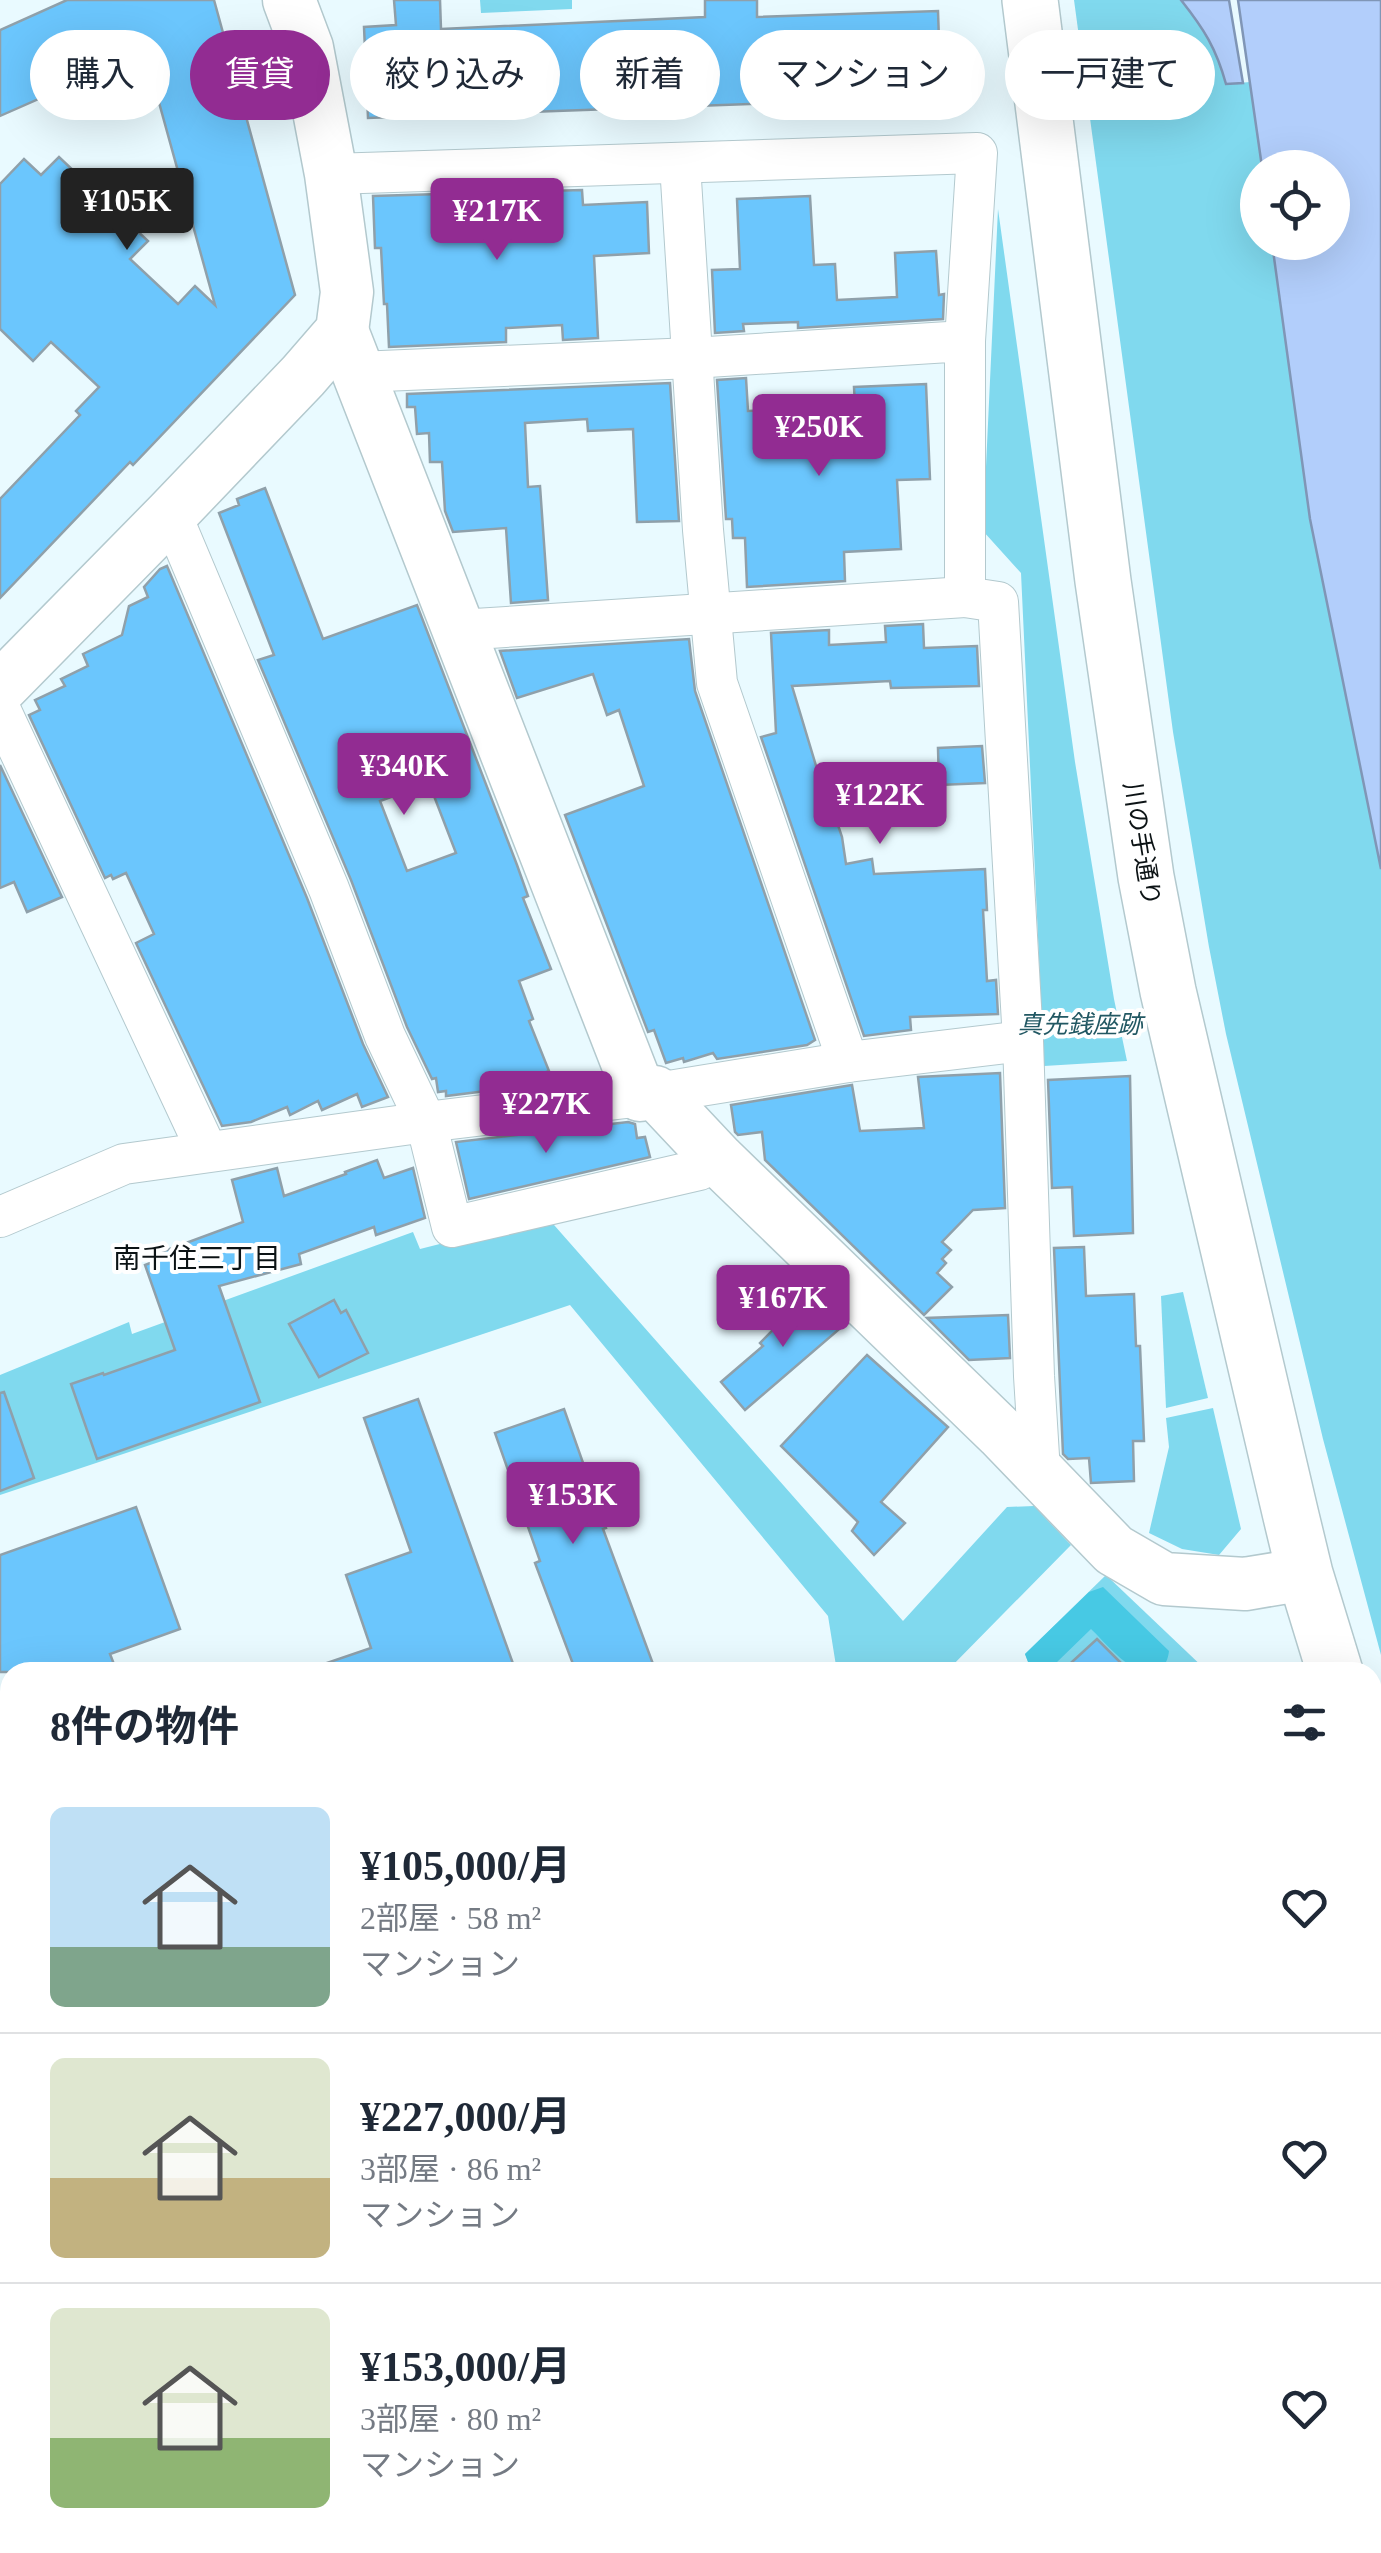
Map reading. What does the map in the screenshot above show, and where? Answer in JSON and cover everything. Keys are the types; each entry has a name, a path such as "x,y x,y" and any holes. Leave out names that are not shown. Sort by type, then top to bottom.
{"main road":[{"name":"川の手通り","path":"1033,22 1103,581 1146,878 1168,991 1305,1574 1332,1662"}],"street":[{"path":"289,0 307,48 330,174 347,292 350,351 647,1094 1040,1472 1114,1550 1164,1579 1245,1584 1305,1574"},
{"path":"330,174 977,152 965,341 966,596"},
{"path":"680,164 716,683 848,1062"},
{"path":"0,688 302,376 350,351 692,358 965,341"},
{"path":"171,514 329,889 386,1036 426,1122 452,1226 699,1170 719,1160"},
{"path":"459,630 966,596 998,602 1040,1472"},
{"path":"0,709 206,1151"},
{"path":"0,1217 124,1164 1022,1041"}],"green space":[{"path":"480,0 572,0 572,9 481,13"},
{"path":"1074,0 1181,0 1203,30 1078,30"},
{"path":"1215,54 1226,84 1250,82 1260,150 1240,150 1240,260 1274,260 1310,519 1381,869 1381,1655 1323,1439 1226,1034 1173,732 1090,120 1215,120"},
{"name":"真先銭座跡","path":"998,209 1075,762 1127,1061 1044,1066 1021,573 983,531"},
{"path":"547,1217 903,1621 1007,1507 1034,1506 1071,1545 956,1662 835,1662 828,1616 570,1305 0,1495 0,1375 129,1322 132,1334 413,1232 420,1249"},
{"path":"1183,1292 1208,1398 1166,1408 1161,1296"},
{"path":"1213,1408 1241,1529 1219,1555 1182,1549 1149,1533 1169,1447 1166,1418"},
{"path":"1106,1575 1197,1662 1028,1662 1025,1654"}],"shaded area":[{"path":"1181,0 1229,0 1243,83 1226,84 1215,54 1215,30 1202,30"},
{"path":"1238,0 1381,0 1381,869 1310,519 1274,260 1350,260 1350,150 1260,150"},
{"path":"1103,1587 1169,1651 1165,1662 1125,1662 1091,1629 1057,1662 1028,1662 1025,1654 1089,1592"}],"building":[{"path":"67,0 214,0 222,30 190,30 190,120 247,120 295,295 0,598 0,499 80,415 76,411 99,387 51,342 33,361 0,329 0,184 24,159 41,175 59,157 148,241 130,259 178,304 195,286 215,305 164,120 170,120 170,30 30,30 30,103 0,116 0,30"},
{"path":"394,0 440,0 441,29 705,17 705,0 757,0 757,17 938,11 939,30 740,30 740,104 720,105 720,30 580,30 580,110 560,111 560,30 364,30 396,25"},
{"path":"582,190 583,205 647,202 649,253 594,256 598,338 563,340 562,325 506,328 506,342 389,347 381,248 375,248 373,196"},
{"path":"810,196 814,265 835,264 837,300 897,297 895,253 936,251 939,295 944,294 943,319 798,328 798,322 743,324 744,331 715,333 712,270 740,269 737,199"},
{"path":"746,378 748,411 855,406 854,387 926,384 930,479 897,480 901,549 844,552 845,581 747,587 745,538 733,538 732,519 726,519 717,380"},
{"path":"670,383 679,521 637,522 633,429 588,431 587,419 525,423 528,487 540,486 548,600 511,603 506,528 453,532 445,511 442,462 430,462 429,433 417,434 415,407 407,407 407,394"},
{"path":"265,488 323,639 417,605 517,865 528,896 523,898 551,969 519,981 533,1019 529,1021 549,1071 518,1083 519,1087 446,1096 446,1091 438,1092 436,1078 432,1079 407,1027 351,880 258,660 274,655 219,513 239,505 237,499","holes":["429,783 456,853 407,871 380,801"]},
{"path":"167,566 388,1097 362,1107 357,1094 322,1110 318,1101 290,1115 287,1107 251,1122 222,1126 136,943 154,934 126,873 105,878 29,715 40,710 35,700 65,686 61,679 88,666 83,654 122,635 129,606 148,597 144,587"},
{"path":"923,624 924,648 977,646 979,686 891,688 890,681 792,686 842,837 846,864 872,859 874,874 985,869 987,981 996,980 998,1014 910,1017 911,1030 864,1036 761,737 776,733 771,633 829,630 829,645 886,642 885,626"},
{"path":"689,639 695,691 815,1040 807,1045 717,1059 713,1053 666,1063 654,1030 648,1032 565,815 644,786 619,710 607,715 593,674 517,698 500,651"},
{"path":"982,746 985,783 939,785 938,748"},
{"path":"0,765 62,897 27,912 14,882 0,888"},
{"path":"1000,1073 1005,1208 973,1210 942,1242 951,1250 942,1259 946,1263 937,1273 952,1287 924,1315 765,1160 762,1132 735,1132 731,1105 852,1085 860,1131 924,1128 918,1077"},
{"path":"1130,1076 1133,1233 1074,1236 1072,1187 1052,1188 1048,1080"},
{"path":"635,1124 637,1138 645,1137 650,1157 469,1199 456,1142"},
{"path":"377,1160 384,1178 413,1168 425,1218 376,1235 374,1227 299,1254 301,1264 219,1286 260,1402 97,1459 71,1384 175,1350 145,1265 158,1260 156,1254 243,1222 232,1180 277,1168 284,1196"},
{"path":"1084,1247 1086,1296 1134,1294 1144,1441 1133,1441 1134,1481 1091,1483 1089,1458 1068,1459 1063,1454 1054,1248"},
{"path":"811,1291 844,1325 745,1410 721,1382 763,1346 760,1343"},
{"path":"334,1300 341,1313 346,1310 368,1353 319,1377 289,1324"},
{"path":"1008,1315 1010,1358 969,1360 927,1318"},
{"path":"867,1355 948,1427 881,1502 905,1523 874,1555 852,1531 858,1522 781,1446"},
{"path":"4,1392 34,1478 0,1491 0,1393"},
{"path":"418,1399 512,1662 330,1662 371,1648 346,1575 411,1552 364,1418"},
{"path":"564,1409 652,1662 572,1662 535,1563 540,1561 495,1433"},
{"path":"136,1507 180,1629 110,1654 113,1662 0,1662 0,1555"},
{"path":"1097,1639 1120,1662 1072,1662"}],"district":[{"name":"南千住三丁目","path":"197,1258"}]}
